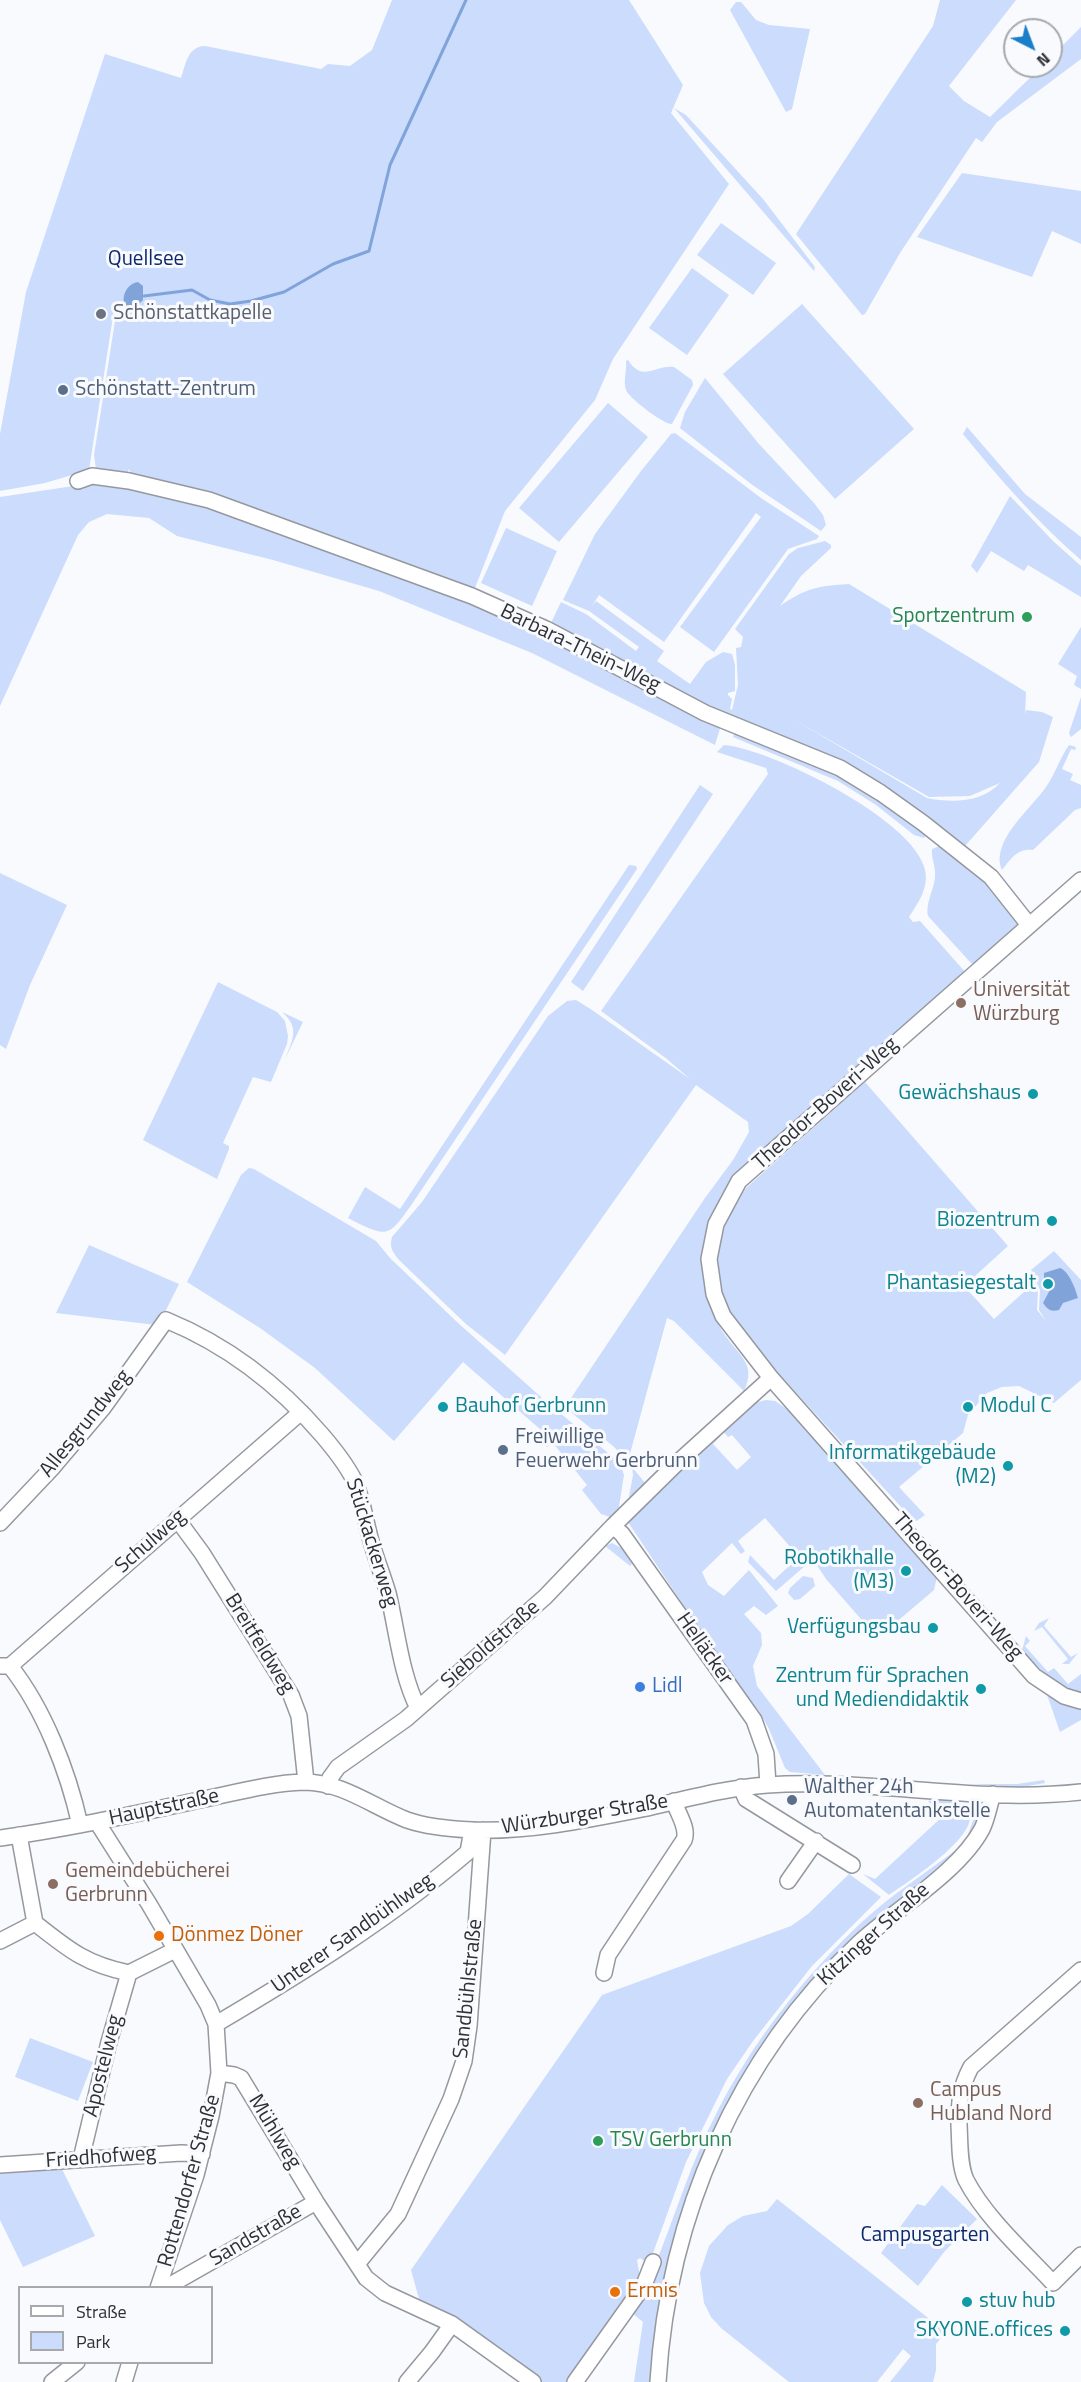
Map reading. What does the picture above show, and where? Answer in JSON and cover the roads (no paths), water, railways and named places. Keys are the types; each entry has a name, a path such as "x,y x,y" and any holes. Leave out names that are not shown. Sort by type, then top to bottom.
{"street":[{"name":"Barbara-Thein-Weg","path":"78,481 92,476 129,481 209,500 472,597 546,629 705,712 840,768 881,793 923,823 991,878 1029,925"},
{"name":"Theodor-Boveri-Weg","path":"1081,880 739,1181 730,1194 714,1233 710,1259 714,1294 723,1316 771,1378 1034,1676 1064,1696 1081,1701"},
{"name":"Stückackerweg","path":"166,1320 230,1354 267,1380 301,1412 347,1467 360,1495 418,1708"},
{"name":"Allesgrundweg","path":"0,1522 53,1467 103,1408 166,1320"},
{"name":"Sieboldstraße","path":"328,1786 330,1778 338,1767 406,1719 545,1597 613,1526 714,1428 771,1378"},
{"name":"Schulweg","path":"5,1666 301,1412"},
{"name":"Breitfeldweg","path":"177,1519 202,1554 291,1695 299,1716 306,1782"},
{"name":"Helläcker","path":"613,1526 622,1534 754,1720 766,1754 768,1785"},
{"path":"5,1666 20,1680 48,1732 69,1783 80,1825"},
{"name":"Hauptstraße","path":"0,1838 97,1822 274,1785 306,1782 328,1786"},
{"name":"Würzburger Straße","path":"328,1786 347,1790 414,1822 477,1830 506,1830 560,1823 741,1787 768,1785 818,1785 993,1794 1081,1792"},
{"path":"741,1787 746,1799 852,1865"},
{"name":"Kitzinger Straße","path":"658,2382 667,2298 676,2255 701,2175 735,2104 799,2007 826,1976 860,1942 953,1866 973,1845 983,1827 993,1794"},
{"path":"604,1973 608,1955 684,1840 686,1830 677,1813 674,1801"},
{"path":"97,1822 149,1904 208,2005 216,2024 219,2073"},
{"name":"Unterer Sandbühlweg","path":"216,2024 306,1970 394,1911 468,1852 477,1830"},
{"name":"Sandbühlstraße","path":"357,2264 398,2214 451,2099 464,2061 470,2026 477,1830"},
{"path":"19,1835 35,1923 69,1950 100,1967 129,1973 175,1950"},
{"path":"788,1881 816,1841"},
{"path":"0,1941 35,1923"},
{"path":"1081,1970 971,2067 961,2086 959,2118 960,2148 966,2179 995,2221 1053,2283 1081,2255"},
{"name":"Apostelweg","path":"81,2159 109,2042 129,1973"},
{"name":"Mühlweg","path":"219,2073 241,2078 316,2202 366,2278 380,2289 452,2324 533,2382"},
{"name":"Rottendorfer Straße","path":"159,2286 202,2154 219,2073"},
{"name":"Friedhofweg","path":"0,2165 181,2153 202,2154"},
{"name":"Sandstraße","path":"169,2286 316,2202"},
{"path":"575,2382 644,2284 653,2262"},
{"path":"407,2382 452,2324"},
{"path":"52,2382 74,2364"},
{"path":"124,2382 129,2364"}],"water":[{"path":"138,282 143,286 143,300 136,307 126,309 125,292"},
{"path":"1060,1268 1069,1277 1078,1298 1063,1303 1059,1310 1052,1311 1043,1303 1052,1286 1044,1279 1044,1273"}],"waterway":[{"path":"144,296 192,290 210,300 230,304 251,301 284,292 333,264 369,251 390,165 466,0"}],"place":[{"name":"Schönstattkapelle","path":"101,314"},
{"name":"Schönstatt-Zentrum","path":"63,390"},
{"name":"Sportzentrum","path":"1027,617"},
{"name":"Universität Würzburg","path":"961,1003"},
{"name":"Gewächshaus","path":"1033,1094"},
{"name":"Biozentrum","path":"1052,1221"},
{"name":"Phantasiegestalt","path":"1048,1284"},
{"name":"Bauhof Gerbrunn","path":"443,1407"},
{"name":"Modul C","path":"968,1407"},
{"name":"Freiwillige Feuerwehr Gerbrunn","path":"503,1450"},
{"name":"Informatikgebäude (M2)","path":"1008,1466"},
{"name":"Robotikhalle (M3)","path":"906,1571"},
{"name":"Verfügungsbau","path":"933,1628"},
{"name":"Lidl","path":"640,1687"},
{"name":"Zentrum für Sprachen und Mediendidaktik","path":"981,1689"},
{"name":"Walther 24h Automatentankstelle","path":"792,1800"},
{"name":"Gemeindebücherei Gerbrunn","path":"53,1884"},
{"name":"Dönmez Döner","path":"159,1936"},
{"name":"Campus Hubland Nord","path":"918,2103"},
{"name":"TSV Gerbrunn","path":"598,2141"},
{"name":"Ermis","path":"615,2292"},
{"name":"stuv hub","path":"967,2302"},
{"name":"SKYONE.offices","path":"1065,2331"}],"park label":[{"name":"Quellsee","path":"146,260"},
{"name":"Campusgarten","path":"925,2236"}]}
